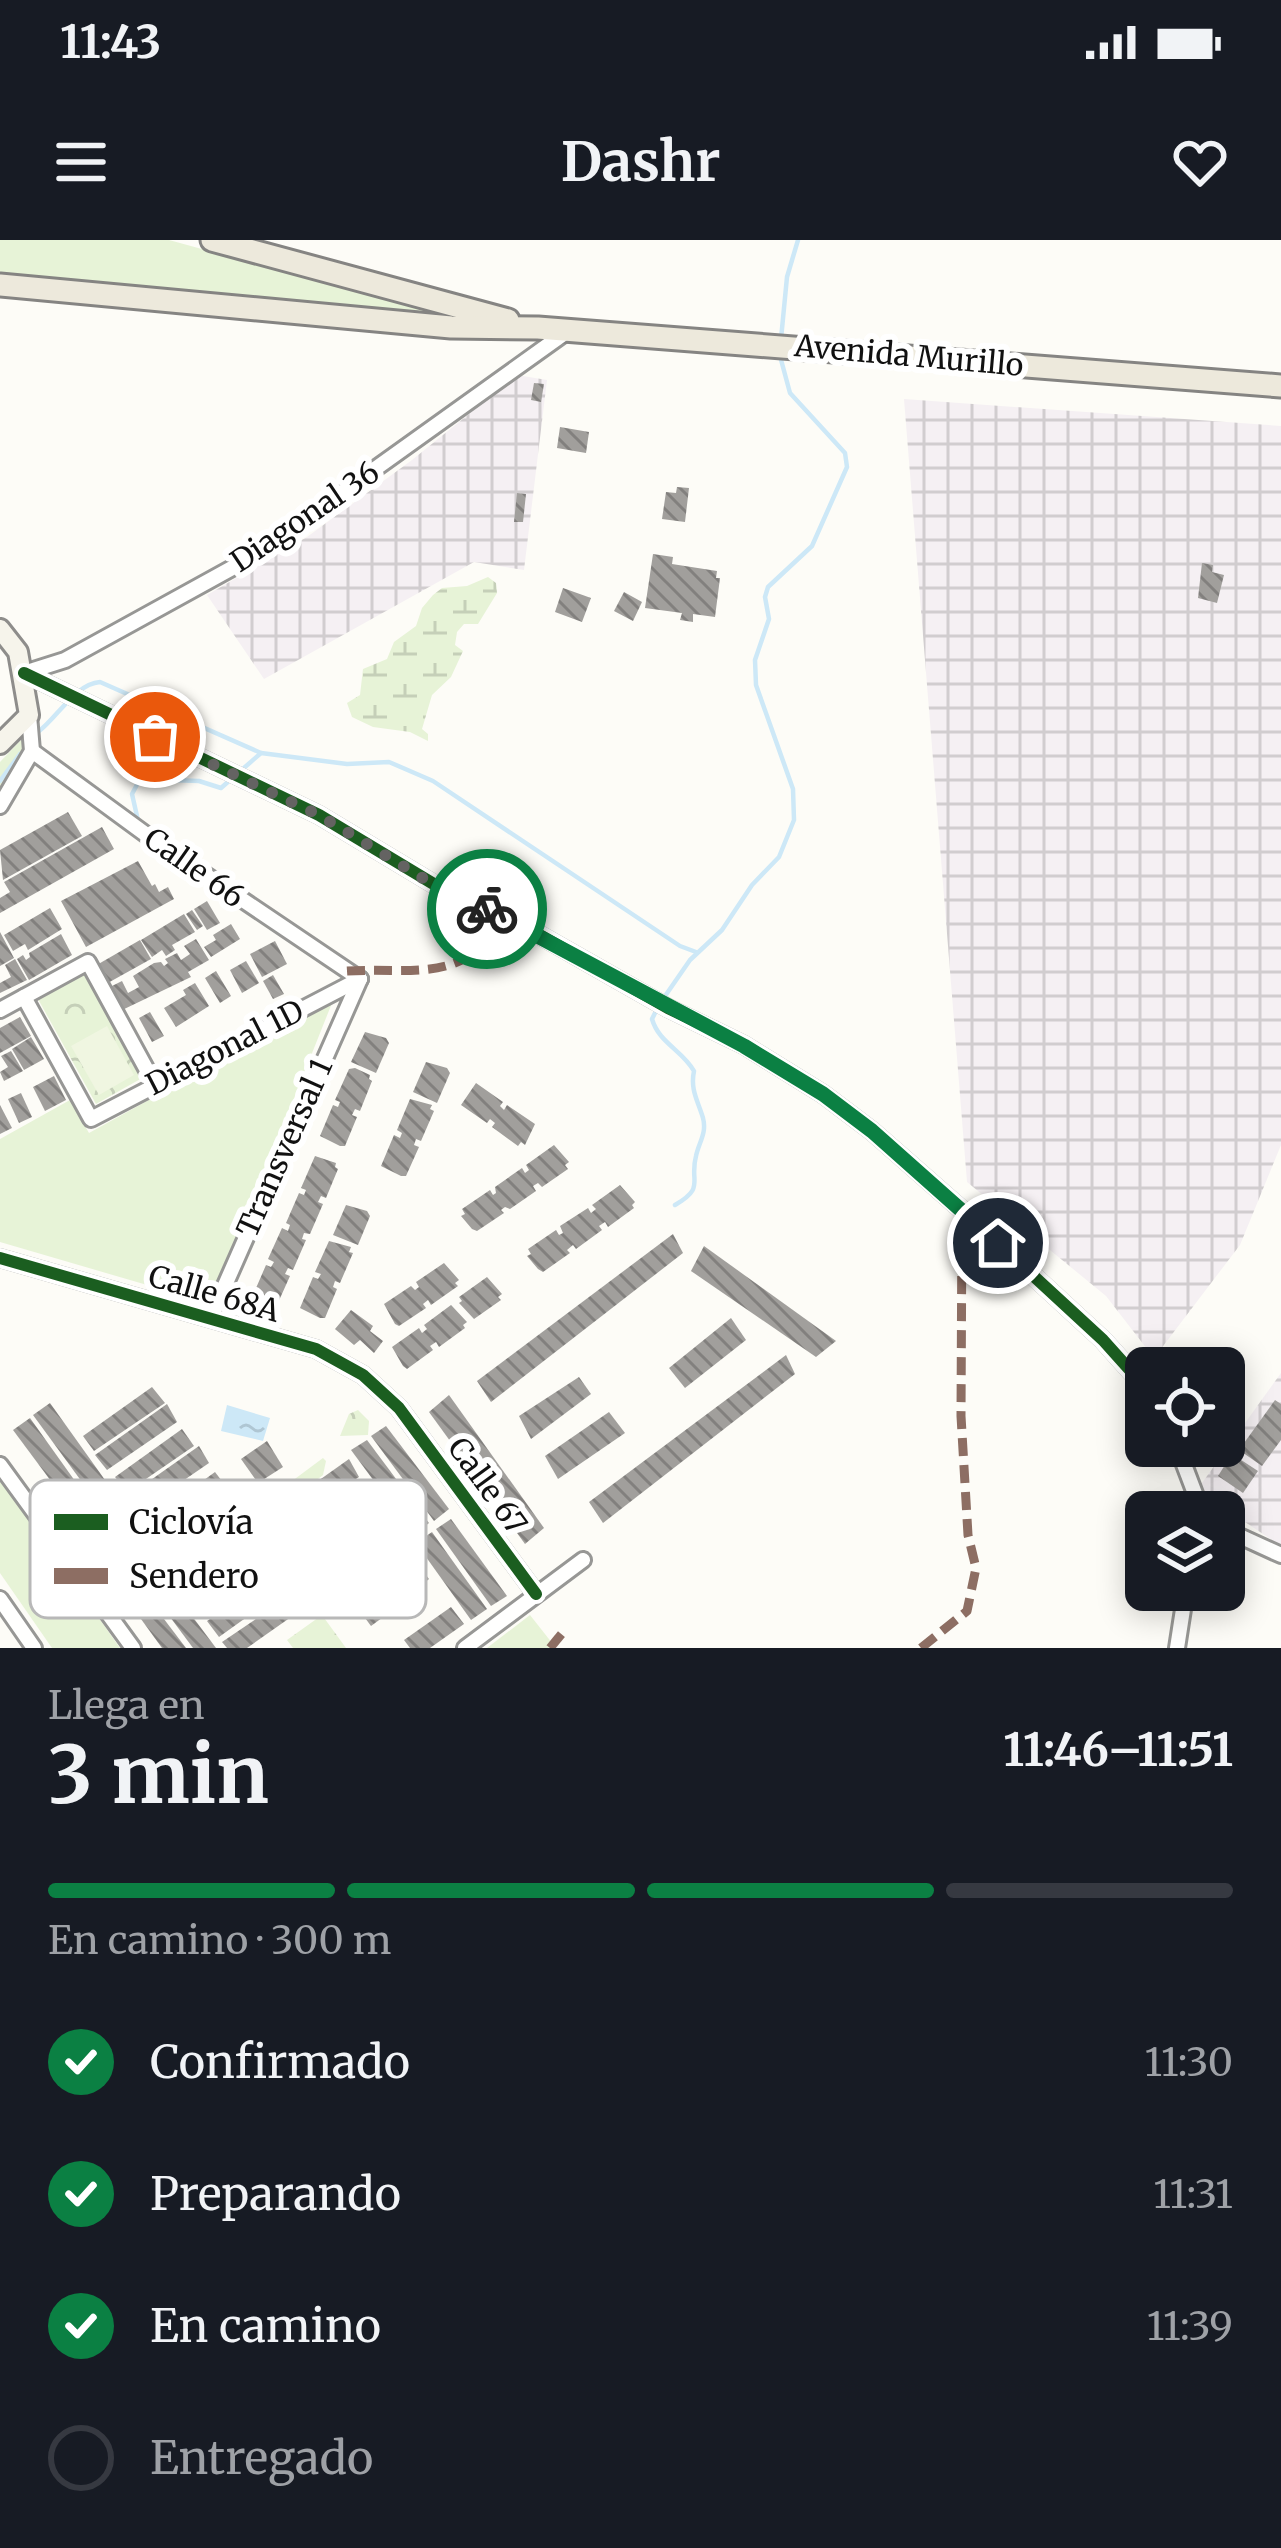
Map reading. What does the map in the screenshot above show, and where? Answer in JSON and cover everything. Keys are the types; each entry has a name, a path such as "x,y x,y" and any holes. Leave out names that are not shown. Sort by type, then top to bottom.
{"main road":[{"name":"Avenida Murillo","path":"212,240 538,328"},
{"name":"Avenida Murillo","path":"0,285 451,327 569,330 1281,386"}],"street":[{"name":"Diagonal 36","path":"24,673 65,660 252,557 569,330"},
{"path":"0,629 17,652 24,673 32,751 0,806"},
{"path":"24,673 236,774 744,1046 823,1094 872,1131 1125,1365"},
{"path":"0,744 29,715"},
{"name":"Calle 66","path":"32,751 360,979"},
{"path":"0,1010 88,962 154,1083"},
{"name":"Diagonal 1D","path":"24,997 91,1119 360,979"},
{"name":"Transversal 1","path":"211,1317 360,979"},
{"name":"Calle 68A","path":"0,1258 316,1349 363,1375 399,1408"},
{"name":"Calle 67","path":"399,1408 536,1594"},
{"path":"0,1465 30,1506"},
{"path":"1245,1539 1281,1555"},
{"path":"465,1648 583,1560"},
{"path":"0,1599 34,1648"},
{"path":"1178,1648 1183,1611"},
{"path":"111,1618 133,1648"}],"shaded area":[{"path":"517,375 547,380 524,570 474,562 264,679 207,595 307,537"},
{"path":"904,399 1281,426 1281,1145 1240,1245 1162,1347 1145,1347 1106,1296 967,1182"},
{"path":"1281,1373 1281,1546 1245,1522 1245,1491 1197,1490 1214,1467 1245,1467 1245,1423"}],"green space":[{"path":"0,240 169,240 453,318 0,277"},
{"path":"488,577 496,583 497,593 478,624 464,624 457,632 455,645 463,651 451,677 432,695 422,729 428,741 352,717 347,703 360,695 363,669 387,659 394,642 416,626 433,595 442,588 467,586"},
{"path":"23,738 29,752 0,800 0,762"},
{"path":"84,971 144,1077 96,1104 38,999"},
{"path":"334,998 212,1304 0,1242 0,1139 70,1100 89,1133"},
{"path":"107,1026 134,1075 99,1095 71,1046"},
{"path":"358,1410 369,1421 368,1435 340,1436 349,1414"},
{"path":"323,1458 326,1461 317,1480 293,1480"},
{"path":"0,1478 30,1520 30,1616 0,1573"},
{"path":"530,1615 556,1648 487,1648"},
{"path":"31,1618 99,1618 120,1648 52,1648"},
{"path":"324,1618 346,1648 293,1648 287,1640"}],"water":[{"path":"227,1405 270,1418 263,1441 221,1431"}],"building":[{"path":"534,383 544,384 541,402 531,400"},
{"path":"560,427 589,432 586,453 557,448"},
{"path":"677,487 689,488 685,522 662,519 666,492 676,493"},
{"path":"517,493 526,494 523,522 514,522"},
{"path":"653,554 673,557 672,564 717,571 715,617 693,614 693,622 680,620 682,613 645,608"},
{"path":"1202,563 1224,575 1217,603 1198,598"},
{"path":"563,588 591,598 582,622 555,612"},
{"path":"624,592 642,602 633,621 614,611"},
{"path":"68,812 82,836 3,880 0,850"},
{"path":"102,827 114,849 0,913 0,898 10,892 4,882"},
{"path":"138,861 152,886 159,892 168,887 174,899 86,947 61,901"},
{"path":"207,901 220,923 207,930 194,909"},
{"path":"50,908 62,929 28,950 25,944 13,951 4,935"},
{"path":"192,910 203,926 197,930 186,914"},
{"path":"184,914 195,932 172,945 175,950 166,956 162,950 152,957 141,940"},
{"path":"231,924 240,939 211,957 204,947"},
{"path":"0,932 14,958 0,966"},
{"path":"61,934 72,955 29,980 17,959 23,955 26,960 29,953"},
{"path":"196,939 209,960 188,972 191,977 118,1012 106,989 122,981 128,993 139,987 133,976 154,963 164,966 165,959 177,953 181,960 190,954 184,946"},
{"path":"140,940 151,959 106,984 95,966"},
{"path":"275,941 287,964 262,977 250,954"},
{"path":"15,959 27,980 0,993 0,983 11,977 5,965"},
{"path":"246,961 259,983 242,993 230,970"},
{"path":"216,971 231,996 220,1003 205,978"},
{"path":"273,975 284,994 273,999 263,981"},
{"path":"195,983 209,1006 176,1027 164,1008 186,995 183,990"},
{"path":"150,1012 164,1036 152,1042 139,1018"},
{"path":"20,1017 31,1036 0,1053 0,1028"},
{"path":"365,1032 389,1043 376,1073 351,1062"},
{"path":"31,1037 44,1059 24,1070 12,1049"},
{"path":"11,1051 23,1071 4,1081 0,1072 8,1067 1,1056"},
{"path":"426,1062 450,1073 437,1103 413,1092"},
{"path":"355,1068 372,1081 360,1111 355,1109 352,1115 357,1117 345,1146 340,1146 320,1136 333,1105 338,1107 340,1102 335,1100 349,1069"},
{"path":"54,1076 66,1100 45,1111 33,1087"},
{"path":"476,1083 503,1102 504,1110 507,1105 535,1124 525,1145 518,1146 492,1127 495,1123 490,1119 487,1123 461,1105"},
{"path":"21,1093 32,1117 19,1123 8,1099"},
{"path":"410,1099 432,1105 434,1111 421,1141 416,1139 414,1145 419,1147 406,1176 401,1176 381,1166 394,1135 400,1138 402,1133 397,1130"},
{"path":"0,1105 12,1128 0,1134"},
{"path":"554,1145 569,1162 568,1169 542,1187 533,1186 536,1191 510,1209 505,1207 504,1213 477,1231 472,1229 461,1216 465,1214 462,1209 490,1190 496,1193 495,1187 522,1168 525,1173 526,1165"},
{"path":"315,1156 336,1163 338,1169 326,1198 321,1196 318,1202 323,1204 310,1234 304,1233 306,1240 273,1306 253,1295 266,1265 271,1267 274,1262 268,1259 282,1228 288,1231 286,1223 299,1193 304,1195 306,1190 301,1188"},
{"path":"620,1185 635,1202 634,1208 608,1227 605,1222 599,1226 602,1230 576,1249 573,1245 567,1250 570,1253 543,1272 538,1269 527,1256 531,1254 528,1249 556,1230 563,1233 560,1226 588,1208 591,1213 596,1209 592,1205"},
{"path":"346,1205 370,1216 358,1245 333,1235"},
{"path":"673,1234 683,1253 491,1402 477,1381"},
{"path":"329,1241 351,1247 353,1253 340,1283 335,1281 337,1289 325,1318 320,1318 300,1308 313,1277 318,1279 321,1274 315,1272"},
{"path":"704,1246 836,1341 816,1357 691,1271"},
{"path":"444,1263 459,1280 458,1286 431,1305 428,1300 423,1304 426,1308 399,1326 395,1324 384,1304 411,1286 415,1290 416,1282"},
{"path":"487,1277 502,1294 501,1300 474,1319 459,1297"},
{"path":"451,1305 467,1322 465,1328 439,1347 436,1342 430,1346 433,1350 407,1369 392,1347 419,1328 422,1333 427,1329 424,1325"},
{"path":"351,1310 373,1326 370,1331 383,1341 374,1353 360,1340 354,1345 335,1329"},
{"path":"731,1318 746,1340 685,1388 669,1368"},
{"path":"786,1355 795,1374 603,1523 589,1502"},
{"path":"579,1377 591,1394 531,1439 519,1416"},
{"path":"152,1387 165,1403 94,1451 83,1436"},
{"path":"449,1395 544,1528 525,1544 429,1412"},
{"path":"1275,1400 1281,1404 1281,1440 1262,1466 1245,1454 1245,1442"},
{"path":"50,1403 105,1480 80,1480 33,1415"},
{"path":"167,1404 177,1422 107,1470 95,1455"},
{"path":"609,1412 625,1433 558,1479 545,1456"},
{"path":"30,1418 74,1480 50,1480 13,1430"},
{"path":"386,1426 449,1509 434,1521 426,1510 426,1480 404,1480 371,1436"},
{"path":"182,1429 194,1446 144,1480 115,1477"},
{"path":"367,1440 397,1480 373,1480 351,1450"},
{"path":"267,1441 283,1467 256,1480 241,1459"},
{"path":"199,1446 209,1463 184,1480 151,1480"},
{"path":"349,1459 359,1477 354,1480 319,1480"},
{"path":"1245,1462 1258,1471 1244,1491 1218,1476 1224,1467 1245,1467"},
{"path":"451,1519 507,1596 491,1606 436,1529"},
{"path":"432,1532 487,1609 471,1620 426,1557 426,1536"},
{"path":"451,1607 464,1624 430,1648 410,1648 404,1640"},
{"path":"140,1618 163,1618 186,1648 162,1648"},
{"path":"171,1618 194,1618 216,1648 193,1648"},
{"path":"211,1618 246,1618 219,1637 207,1621"},
{"path":"257,1618 290,1618 247,1648 227,1648 222,1642"}],"waterway":[{"path":"781,339 787,277 798,240"},
{"path":"663,999 690,960 722,930 752,885 779,857 794,820 793,789 756,685 755,660 769,619 768,587 812,546 847,467 845,453 790,393 780,356"},
{"path":"38,732 75,695 100,682 261,753"},
{"path":"139,825 132,794 140,779 199,781 221,788 261,753 347,764 389,762 433,781 680,946 696,952"},
{"path":"0,781 20,754"},
{"path":"657,1009 652,1019 655,1027 694,1071 704,1123 693,1188 675,1205"}],"marked path":[{"path":"347,971 414,970 455,963 488,938 500,916"},
{"path":"921,1648 967,1611 976,1568 968,1535 961,1416 962,1210"},
{"path":"550,1648 564,1631"}],"cycle path":[{"path":"24,673 319,815 437,886 522,925 744,1045 823,1094 962,1210 1125,1365"},
{"path":"0,1258 316,1349 363,1375 399,1408 536,1594"}],"way so far":[{"path":"155,737 319,815 436,886 487,909"}],"route":[{"path":"487,909 744,1046 823,1094 912,1165 998,1243"}]}
